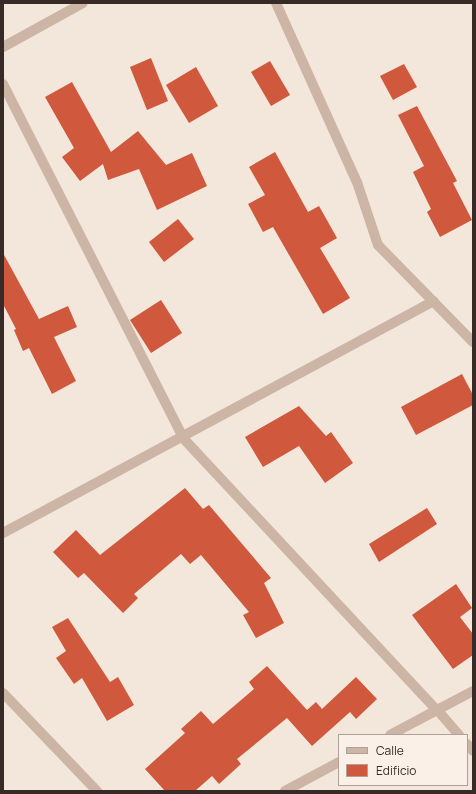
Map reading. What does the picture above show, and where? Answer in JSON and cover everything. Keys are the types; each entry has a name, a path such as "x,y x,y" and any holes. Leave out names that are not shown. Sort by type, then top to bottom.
{"street":[{"path":"3,47 83,3"},
{"path":"276,3 357,182 378,245 473,342"},
{"path":"3,84 184,438 458,734"},
{"path":"3,533 184,438 434,301"},
{"path":"392,734 473,691"},
{"path":"3,693 97,791"},
{"path":"285,791 338,763"}],"building":[{"path":"151,58 168,101 147,110 130,67"},
{"path":"270,61 290,95 271,106 251,72"},
{"path":"404,64 417,87 393,100 380,76"},
{"path":"196,67 218,106 189,123 166,85"},
{"path":"72,82 111,152 138,131 166,165 192,153 207,186 157,210 139,169 108,180 103,164 80,181 62,157 74,148 45,97"},
{"path":"417,106 457,181 453,183 472,220 440,237 427,212 431,209 413,172 424,166 398,115"},
{"path":"275,152 308,212 319,206 337,238 320,248 350,298 323,314 273,227 263,232 248,204 265,195 249,167"},
{"path":"178,219 194,239 164,262 149,242"},
{"path":"3,253 39,319 68,306 77,327 54,337 76,381 52,394 29,348 23,351 14,330 16,329 3,304"},
{"path":"161,300 182,333 151,353 130,320"},
{"path":"462,374 473,395 473,405 416,435 401,407"},
{"path":"299,406 326,436 331,432 353,463 325,483 299,446 263,467 245,437"},
{"path":"185,488 203,509 209,505 271,578 264,583 284,623 256,638 243,615 249,612 201,555 190,564 181,554 134,594 138,598 123,613 84,573 78,578 53,552 76,530 100,555"},
{"path":"427,508 437,524 379,562 369,544"},
{"path":"456,584 472,608 460,617 473,634 473,655 453,669 412,615"},
{"path":"68,618 110,682 118,677 134,705 107,721 82,678 74,684 56,658 66,651 52,627"},
{"path":"267,666 307,710 316,702 322,709 356,677 377,699 356,719 350,712 312,746 287,718 237,759 241,764 219,784 212,776 195,791 165,791 145,769 185,733 181,729 201,711 213,724 254,689 249,682"}]}
